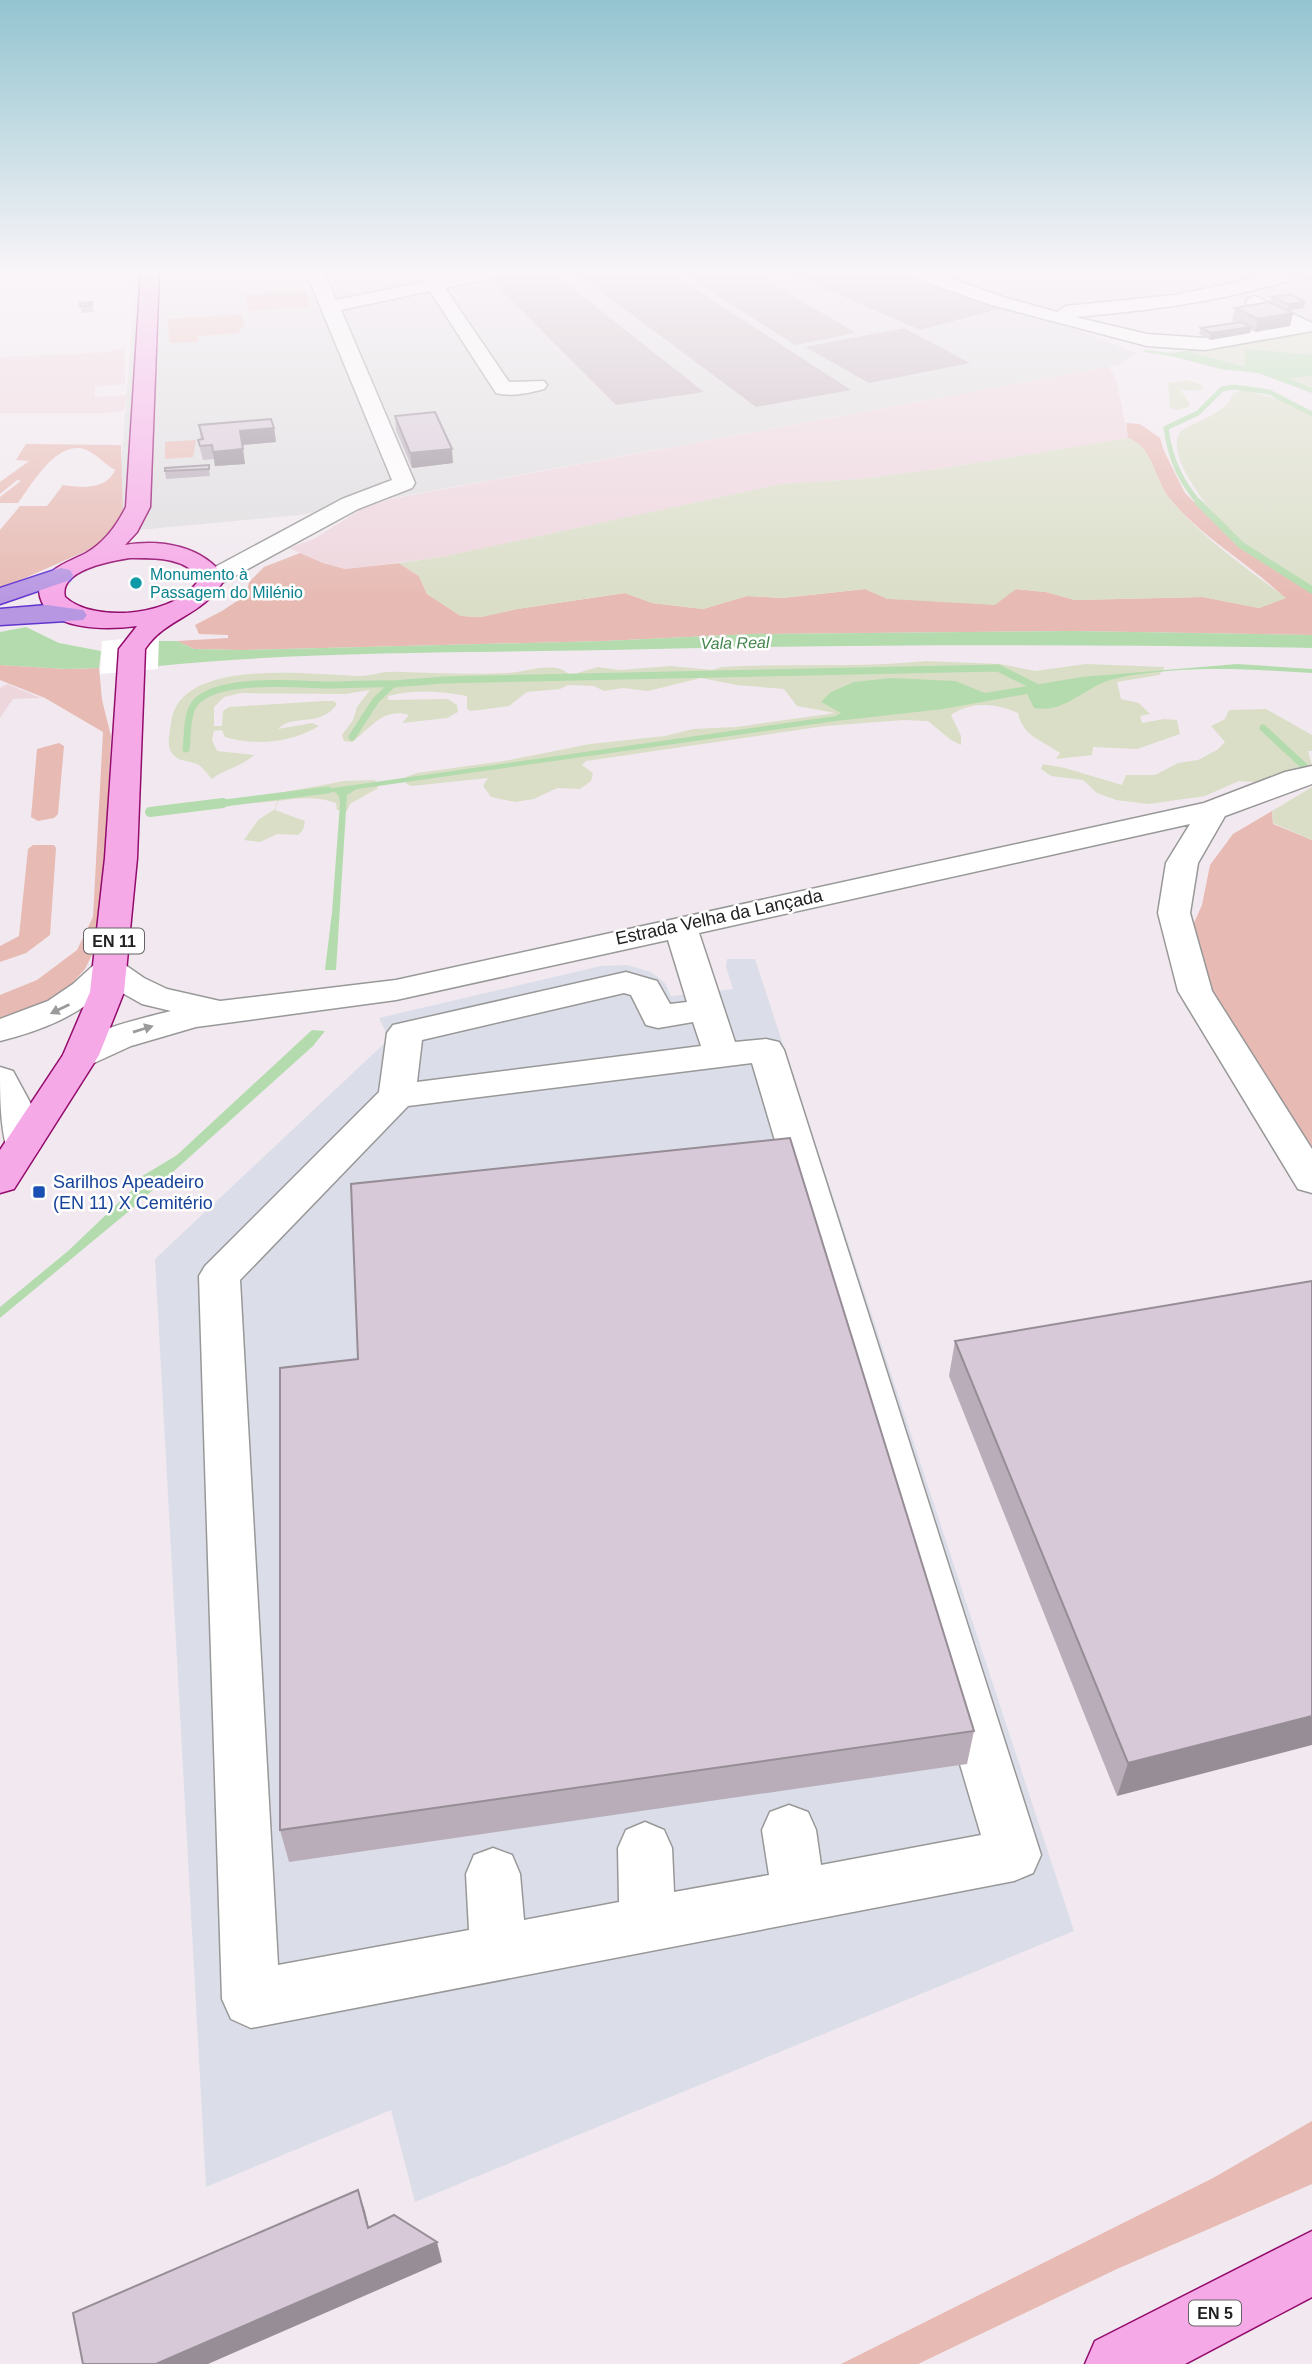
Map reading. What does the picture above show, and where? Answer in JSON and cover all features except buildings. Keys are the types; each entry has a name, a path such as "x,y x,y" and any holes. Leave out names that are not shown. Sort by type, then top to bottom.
{"highway":[{"path":"0,596 61,575"},
{"path":"0,617 47,613 85,617"}],"main road":[{"path":"132,661 138,636 150,626 197,600 209,589 213,578 209,568 180,553 150,531 142,519 138,507 144,382"},
{"path":"132,661 111,627 58,607 51,597 52,586 61,575 95,558 125,532 138,507"},
{"path":"95,558 124,552 180,553"},
{"path":"85,617 152,617 177,610"},
{"name":"EN 11","path":"0,1180 80,1055 103,1004 110,969 121,858 132,661"},
{"name":"EN 5","path":"1118,2364 1312,2263"}],"street":[{"path":"213,578 351,503 404,483 362,382"},
{"path":"499,382 503,389 537,385"},
{"path":"180,553 235,551 285,540"},
{"name":"Estrada Velha da Lançada","path":"80,1055 138,1030 222,1009 336,999 396,990 1213,810 1295,778 1312,775"},
{"path":"1213,810 1182,863 1174,913 1195,991 1312,1180"},
{"path":"680,926 721,1055"},
{"path":"0,1030 36,1019 71,1003 110,969"},
{"name":"Estrada Velha da Lançada","path":"110,969 135,989 157,999 222,1009"},
{"path":"397,1096 404,1033 626,982 645,988 658,1017 707,1009"},
{"path":"766,1050 1014,1855 251,1999 219,1276 397,1096 721,1055 766,1050"},
{"path":"0,1079 14,1106 22,1146"},
{"path":"789,1830 799,1895"},
{"path":"645,1848 646,1924"},
{"path":"493,1874 499,1952"}],"shaded area":[{"path":"0,382 125,382 95,387 95,397 127,395 124,411 0,413"},
{"path":"128,382 1024,382 299,515 116,532"},
{"path":"593,382 692,382 704,392 616,405"},
{"path":"723,382 839,382 851,390 756,407"},
{"path":"1025,382 1117,382 1128,438 944,468 860,479 781,484 442,557 345,569 323,563 289,548 314,539 363,508 391,499"},
{"path":"1194,382 1202,385 1203,389 1180,389 1189,402 1189,407 1177,410 1170,408 1168,383"},
{"path":"1284,382 1312,382 1312,393"},
{"path":"1243,390 1286,401 1312,416 1312,587 1265,558 1230,531 1195,488 1179,456 1177,442 1181,431 1218,411 1230,400 1233,393"},
{"path":"1126,423 1140,424 1160,438 1185,493 1240,547 1312,592 1312,635 1073,631 750,634 605,641 241,650 194,649 177,641 228,638 228,635 199,634 195,625 246,595 249,582 264,567 300,553 345,569 399,563 419,576 427,594 461,616 481,617 625,593 652,603 703,609 747,596 782,598 865,589 888,599 918,599 1015,589 1046,592 1075,600 1203,597 1259,608 1285,598 1196,526 1170,499 1143,449 1128,438"},
{"path":"1128,438 1144,449 1164,491 1182,513 1225,552 1286,598 1259,608 1203,597 1075,600 1046,592 1016,589 995,605 888,599 865,589 782,598 747,596 703,609 652,603 625,593 481,617 461,616 427,594 419,576 399,563 442,557 781,484 860,479 944,468"},
{"path":"196,440 193,457 165,459 165,442"},
{"path":"26,444 121,445 123,518 102,544 0,589 0,530 20,506 47,506 63,485 85,487 100,484 111,477 115,470 88,451 74,448 64,451 46,466 18,503 0,503 0,497 21,481 17,480 0,494 0,482 29,461 16,460"},
{"path":"926,661 1000,664 1035,671 1086,664 1165,667 1159,675 1117,682 1121,699 1139,703 1150,714 1140,716 1142,723 1164,719 1177,720 1180,734 1137,749 1093,747 1092,755 1056,759 1060,753 1029,733 1018,713 984,705 967,707 951,715 961,736 961,745 928,721 904,720 825,726 586,761 582,765 593,773 591,781 580,789 557,788 534,799 515,802 491,797 483,786 488,778 412,786 406,784 406,777 590,744 835,713 797,706 784,689 737,685 701,678 648,691 623,688 604,691 594,686 568,685 560,689 527,692 509,706 471,711 467,709 467,696 418,692 388,696 388,700 448,699 457,705 458,712 447,718 402,723 409,715 392,714 378,720 352,742 344,741 342,735 370,690 345,694 241,693 224,697 214,707 214,726 222,726 223,711 229,707 324,701 334,701 337,704 323,716 284,724 278,729 312,723 319,726 285,739 261,742 237,740 225,737 222,730 214,731 212,740 217,751 254,755 212,779 197,764 175,757 169,744 171,723 179,702 197,687 221,678 250,674 491,674 557,668 570,675 598,667 619,670 671,666 712,670 722,667"},
{"path":"0,665 99,668 102,700 111,736 106,840 95,949 85,969 68,988 28,1011 0,1020 0,995 37,980 77,950 93,917 103,732 45,698 0,680"},
{"path":"7,684 41,698 13,699 0,718 0,688"},
{"path":"1266,709 1312,735 1312,751 1308,751 1312,765 1255,782 1239,781 1205,796 1149,804 1116,800 1097,793 1083,780 1051,776 1041,769 1043,764 1065,768 1122,785 1126,775 1155,775 1178,763 1198,760 1217,750 1225,742 1211,726 1225,719 1229,710"},
{"path":"59,743 64,746 58,814 54,818 38,821 31,817 37,749"},
{"path":"375,780 378,788 350,804 347,811 337,810 336,803 322,799 278,801 275,810 305,821 303,830 298,835 277,834 260,842 244,840 258,820 275,809 277,801 241,804 247,799 344,781"},
{"path":"1312,787 1312,840 1273,823 1272,811"},
{"path":"1272,811 1273,824 1312,840 1312,1154 1212,995 1189,934 1202,905 1210,865 1233,834"},
{"path":"33,845 54,845 56,848 50,935 26,953 0,962 0,946 19,936 28,849"},
{"path":"727,959 755,959 1074,1931 415,2202 391,2110 206,2187 155,1259 389,1039 379,1018 601,966 627,965 651,972 665,983 671,996 733,989 726,967"},
{"path":"1312,2121 1312,2184 1117,2269 918,2364 841,2364 1213,2178"}],"water":[{"path":"1284,382 1298,382 1312,388 1312,393"},
{"path":"26,627 59,643 101,651 99,668 0,665 0,632"},
{"name":"Vala Real","path":"1073,631 1312,635 1312,648 1049,645 440,652 327,655 158,666 158,641 177,641 194,649 241,650 605,641 750,634"},
{"path":"1237,664 1312,669 1312,673 1215,669 1166,671 1107,681 1067,703 1046,709 1034,708 1027,694 943,709 836,721 357,789 347,795 336,970 325,970 340,804 339,796 335,792 310,794 326,789 836,716 841,713 821,702 831,692 854,682 891,678 955,681 985,693 1082,677"},
{"path":"312,1030 325,1031 313,1046 134,1207 0,1318 0,1307 68,1251 131,1191 139,1178 177,1155"}],"pier":[{"path":"159,636 158,669 100,674 102,641"}],"waterway":[{"path":"1200,504 1177,469 1166,428 1198,413 1222,389 1234,387 1269,392 1312,414"},
{"path":"1200,504 1241,545 1312,590"},
{"path":"393,684 444,680 998,668 1040,689"},
{"path":"186,749 189,718 196,702 223,688 261,684 393,684"},
{"path":"352,737 376,700 393,684"},
{"path":"1263,728 1304,766"},
{"path":"209,805 328,790"},
{"path":"150,812 223,803"}],"place":[{"name":"Monumento à Passagem do Milénio","path":"136,583"},
{"name":"Sarilhos Apeadeiro (EN 11) X Cemitério","path":"39,1192"}]}
